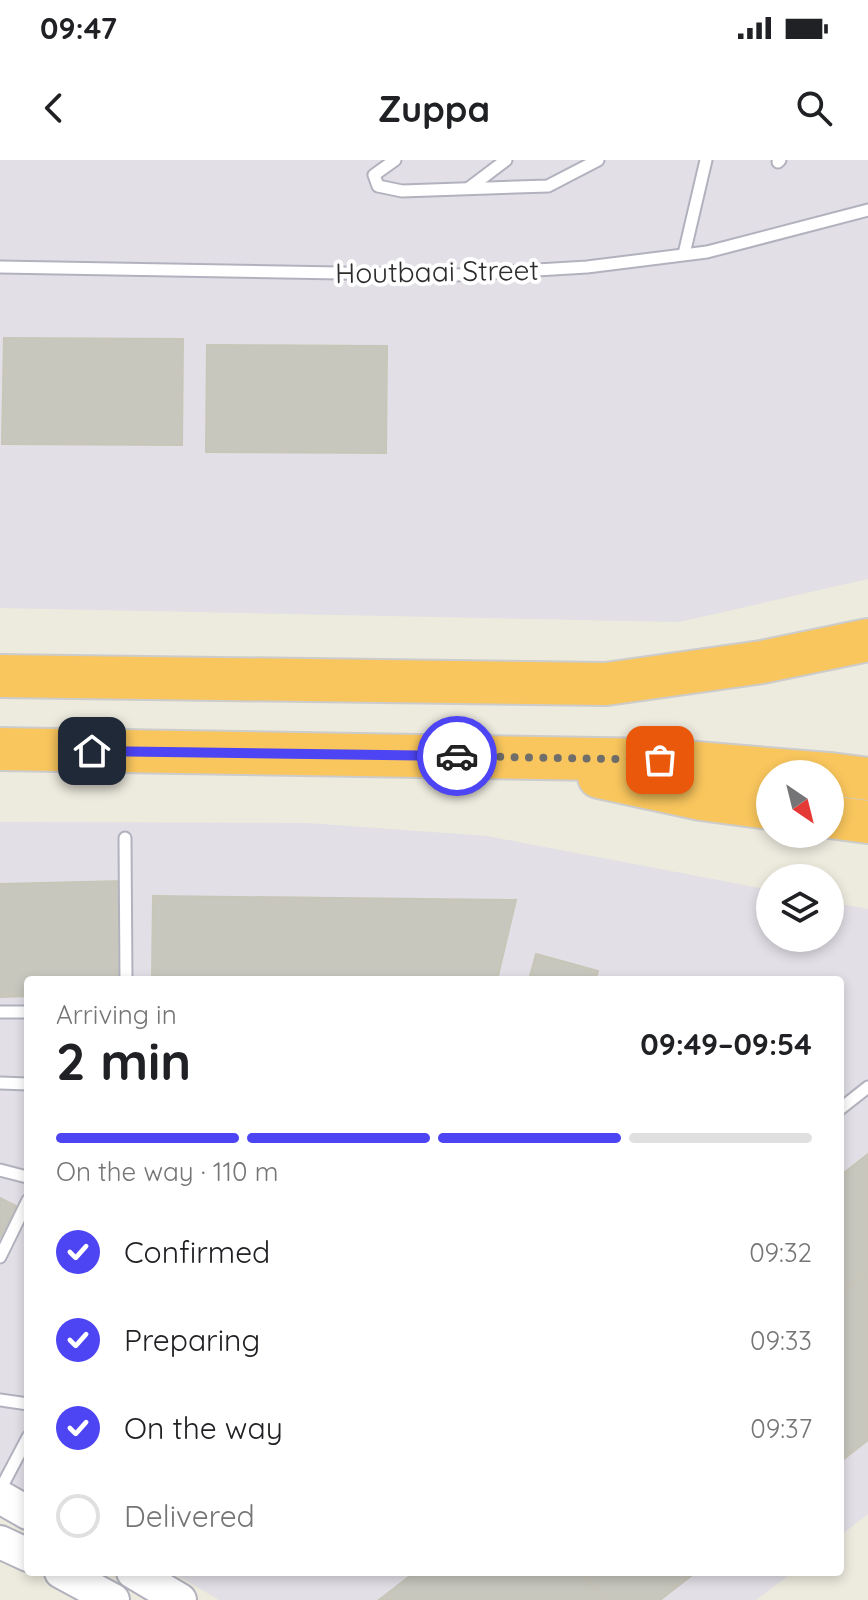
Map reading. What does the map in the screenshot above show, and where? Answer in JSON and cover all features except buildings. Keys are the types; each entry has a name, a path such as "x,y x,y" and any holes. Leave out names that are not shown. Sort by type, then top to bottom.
{"highway":[{"path":"762,662 868,626"},
{"path":"0,676 606,684 762,662 868,640"},
{"path":"0,749 660,760 756,768"},
{"path":"504,757 701,799 756,806"},
{"path":"844,776 868,779"},
{"path":"844,819 868,822"}],"main road":[{"path":"0,1497 24,1511"},
{"path":"0,1542 24,1553"},
{"path":"68,1576 113,1600"},
{"path":"140,1576 180,1600"}],"lane":[{"path":"395,160 374,175 378,186 402,191 548,186 598,160"},
{"path":"469,188 506,160"},
{"path":"684,254 706,160"},
{"name":"Houtbaai Street","path":"0,267 456,275 587,267 684,254 817,226 868,210"},
{"path":"125,838 126,976"},
{"path":"0,1012 24,1012"},
{"path":"0,1083 24,1084"},
{"path":"844,1106 868,1087"},
{"path":"0,1170 24,1176"},
{"path":"0,1257 24,1208"},
{"path":"0,1400 24,1403"},
{"path":"0,1490 24,1445"}],"shaded area":[{"path":"0,160 868,160 868,579 679,622 0,608"},
{"path":"0,822 307,823 487,836 756,887 756,952 844,952 844,905 868,909 868,1514 844,1533 844,976 24,976 24,1492 0,1478"},
{"path":"179,1576 788,1576 756,1600 219,1600"}],"way so far":[{"path":"457,756 660,760"}],"route":[{"path":"92,751 457,756"}]}
